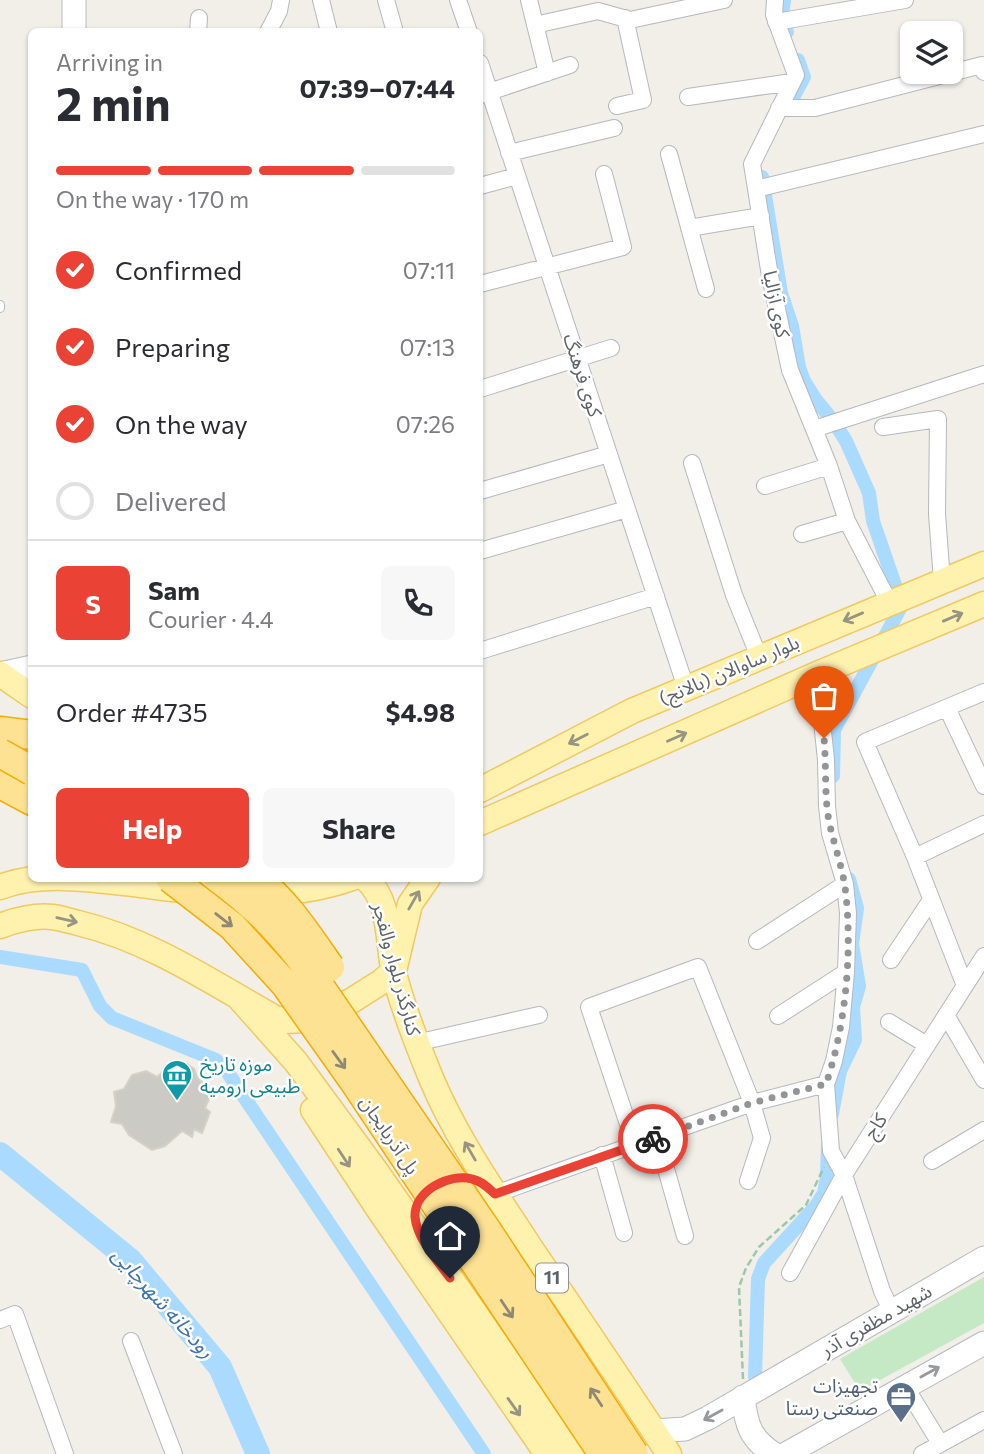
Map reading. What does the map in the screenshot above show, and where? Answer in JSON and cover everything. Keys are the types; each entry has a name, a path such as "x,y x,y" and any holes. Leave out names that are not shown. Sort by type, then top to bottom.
{"highway":[{"path":"0,731 28,735"},
{"path":"0,753 28,769"},
{"path":"0,775 28,766"},
{"path":"0,783 28,799"},
{"name":"پل آذربایجان","path":"175,882 232,926 285,984 353,1080 603,1454"},
{"name":"پل آذربایجان","path":"223,882 274,925 301,959 488,1233 634,1454"},
{"path":"262,882 298,923 369,1024 445,1146 488,1233"}],"main road":[{"path":"74,0 74,28"},
{"name":"بلوار ساوالان (بالانج)","path":"483,788 632,711 984,564"},
{"name":"بلوار ساوالان (بالانج)","path":"484,823 817,674 984,604"},
{"path":"0,674 28,668"},
{"path":"0,674 28,693"},
{"path":"632,711 627,720 626,731 637,748 647,751"},
{"path":"0,887 28,880"},
{"path":"118,882 205,893 314,889 338,882"},
{"name":"کنارگذر بلوار والفجر","path":"369,882 381,903 390,935 394,971 416,1043 440,1100 495,1194 669,1454"},
{"path":"0,926 51,917 103,929 127,937 169,958 275,1018 285,1021 307,1020 351,1001 394,971 410,904 425,882"},
{"path":"240,999 296,1062 376,1171 573,1454"},
{"path":"240,999 381,1213 547,1454"},
{"name":"11","path":"376,1171 397,1178 415,1175 430,1165 439,1150 440,1100"},
{"path":"421,1236 415,1213 418,1204 429,1190 440,1182 472,1179 482,1183 495,1194"},
{"name":"شهید مظفری آذر","path":"654,1431 685,1429 708,1418 984,1258"},
{"path":"786,1454 984,1343"},
{"path":"743,1397 746,1421 758,1444 774,1454"}],"street":[{"path":"270,28 282,0"},
{"path":"321,0 329,28"},
{"path":"386,0 394,28"},
{"path":"458,0 468,28"},
{"path":"529,0 547,73"},
{"path":"535,25 598,11 630,20 724,0"},
{"path":"688,97 792,82 796,75 774,15 775,0"},
{"path":"776,22 905,0"},
{"path":"617,106 643,100 625,18"},
{"path":"484,93 570,65"},
{"path":"779,108 815,107 982,65 984,72"},
{"name":"کوی آزالیا","path":"792,82 752,164 770,276 790,370 829,466 847,521 889,602"},
{"name":"کوی فرهنگ","path":"484,93 517,176 686,688"},
{"path":"509,153 614,128"},
{"path":"756,189 984,134"},
{"path":"669,154 706,289"},
{"path":"483,283 623,247 604,174"},
{"path":"483,185 517,176"},
{"path":"689,228 761,216"},
{"path":"483,388 611,348"},
{"path":"814,429 984,374"},
{"path":"883,427 938,419 937,514 943,581"},
{"path":"483,490 609,454"},
{"path":"692,463 734,595 759,657"},
{"path":"765,486 829,466"},
{"path":"483,550 627,509"},
{"path":"802,534 847,521"},
{"path":"483,650 656,596"},
{"path":"817,674 830,833 845,884 848,913 841,1027 826,1084 831,1151 844,1175 882,1291 891,1310"},
{"path":"965,986 915,857 865,742 984,692"},
{"path":"947,708 984,786"},
{"path":"915,857 984,824"},
{"path":"757,941 845,884"},
{"path":"891,960 931,900"},
{"name":"کاج","path":"790,1273 844,1175 984,956"},
{"path":"635,1145 589,1007 698,967 752,1103 762,1138 748,1181"},
{"path":"778,1016 846,972"},
{"path":"416,1043 539,1015"},
{"path":"946,1015 984,1080"},
{"path":"889,1022 927,1045"},
{"path":"495,1194 752,1103 826,1084"},
{"path":"932,1161 984,1130"},
{"path":"657,1137 685,1236"},
{"path":"602,1155 624,1233"},
{"path":"0,1320 15,1314 65,1454"},
{"path":"131,1341 174,1454"},
{"path":"905,1386 940,1443"},
{"path":"922,1454 984,1420"}],"path":[{"path":"743,1397 739,1287 746,1268 759,1247 806,1205 831,1151"}],"green space":[{"path":"984,1277 984,1323 860,1391 840,1359"}],"building":[{"path":"173,1063 187,1064 194,1069 198,1079 211,1094 205,1108 210,1112 202,1133 194,1129 192,1137 182,1131 165,1146 152,1150 129,1135 122,1124 111,1122 116,1106 114,1092 124,1089 132,1075 146,1071 157,1077"}],"waterway":[{"path":"784,0 782,15 787,32"},
{"path":"789,105 804,77 798,60"},
{"path":"762,177 781,293 792,326 799,367 816,400 846,441 869,493 873,521 902,605 834,730 833,776"},
{"path":"832,1114 840,1071 855,1040 853,1007 859,986 852,944 857,908 849,879"},
{"path":"0,957 82,970 100,1006 112,1018 216,1060 228,1073 484,1454"},
{"path":"755,1377 758,1279 764,1263 816,1206 824,1193 828,1144"},
{"name":"رودخانه شهرچایی","path":"0,1154 130,1260 220,1367 258,1454"}],"way so far":[{"path":"653,1139 752,1103 826,1084 841,1027 848,913 845,884 830,833 824,738"}],"place":[{"name":"موزه تاریخ طبیعی ارومیه","path":"177,1102"},
{"name":"تجهیزات صنعتی رستا","path":"901,1424"}],"route":[{"path":"450,1278 421,1236 415,1213 418,1204 429,1190 440,1182 472,1179 482,1183 495,1194 653,1139"}]}
